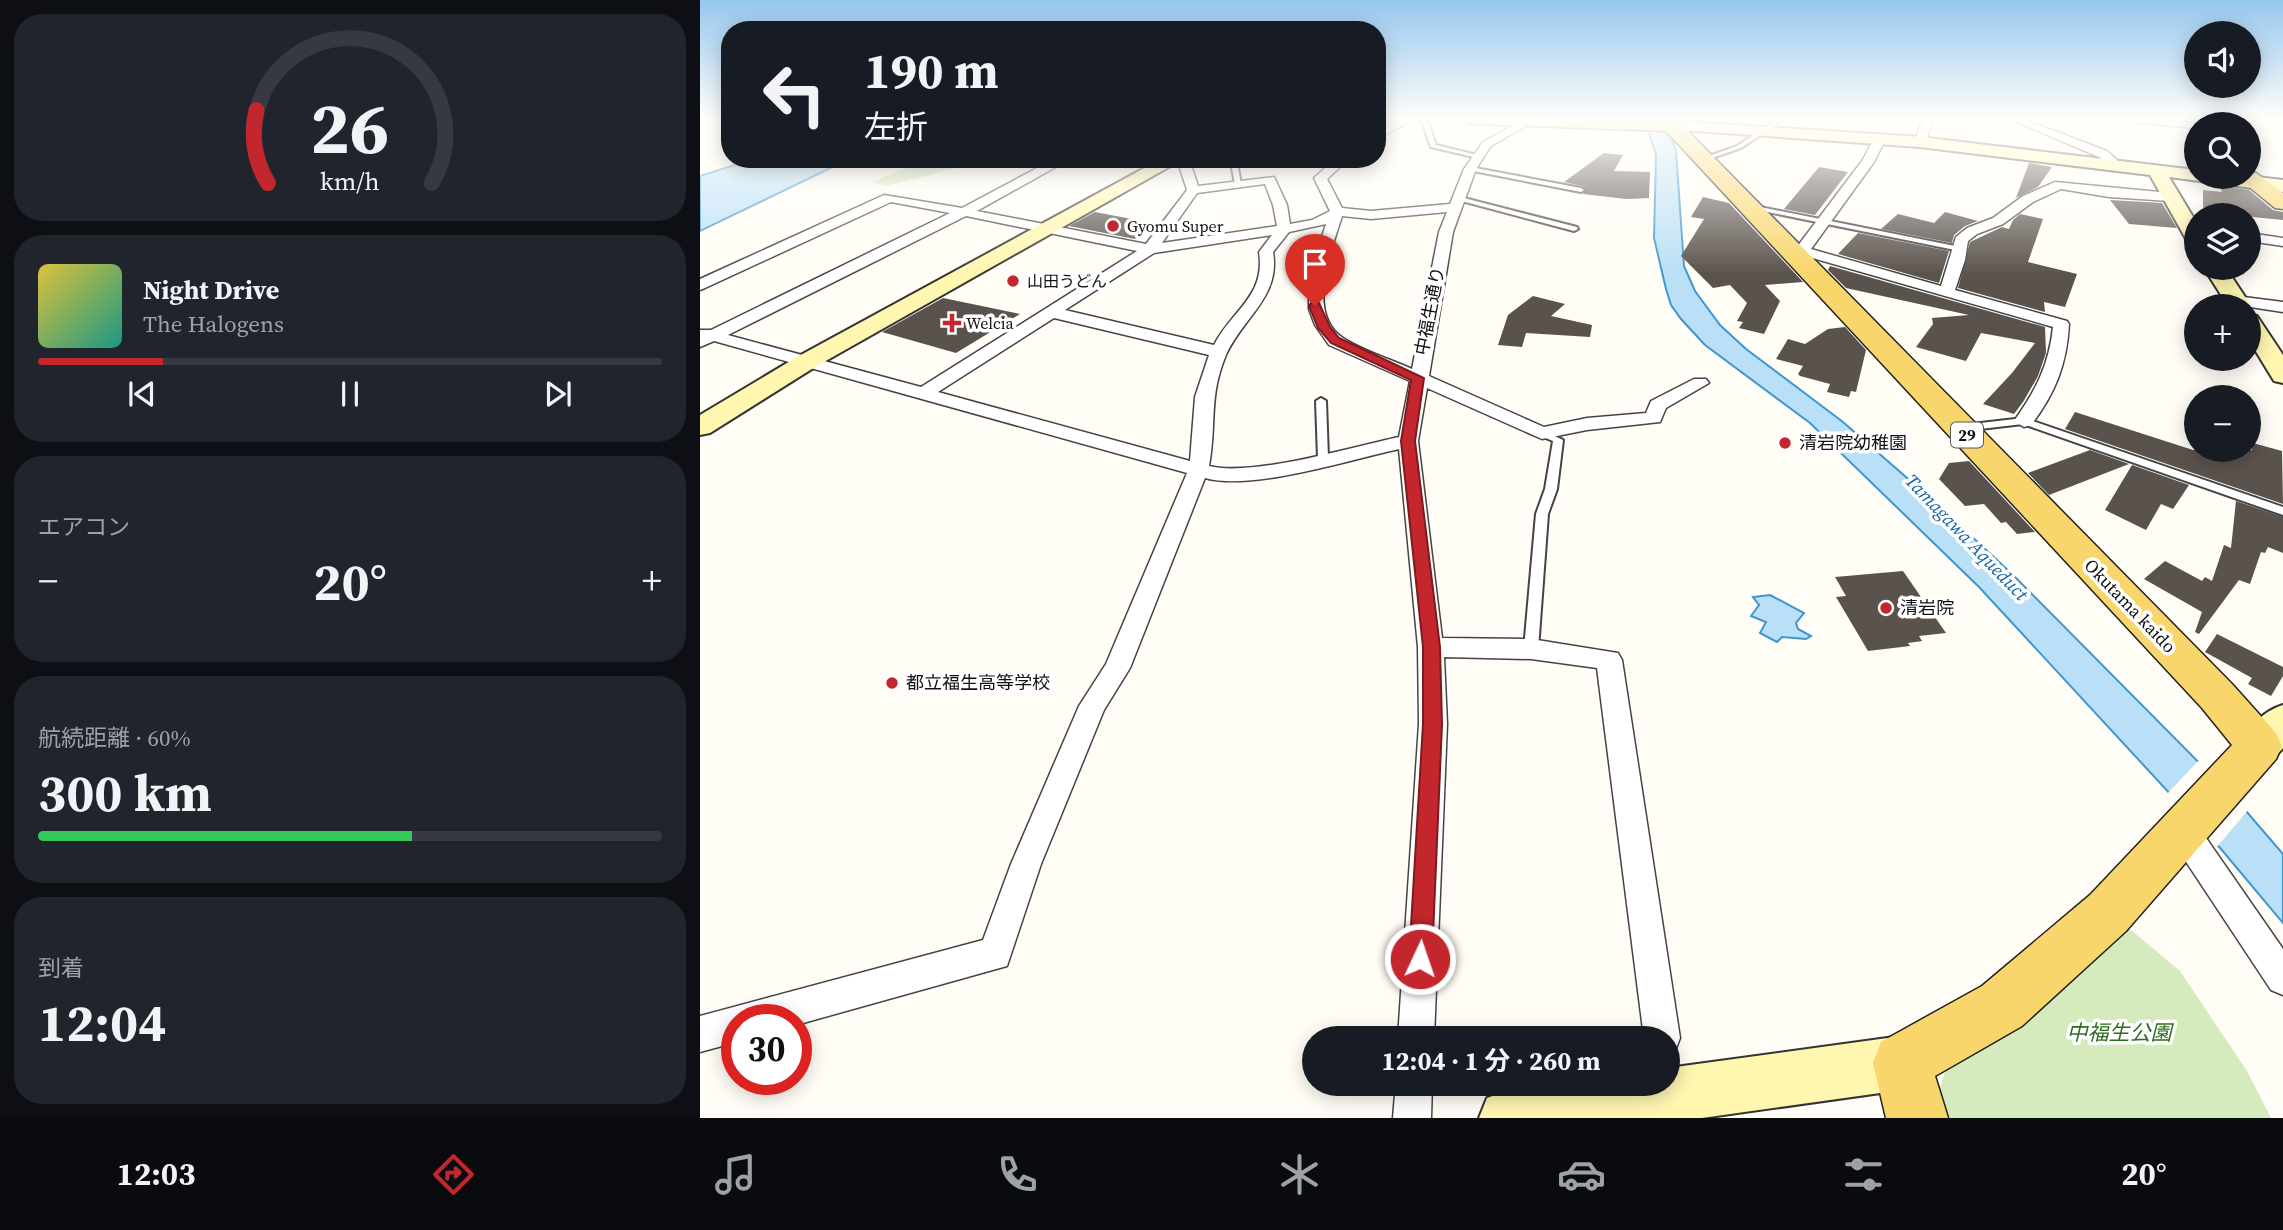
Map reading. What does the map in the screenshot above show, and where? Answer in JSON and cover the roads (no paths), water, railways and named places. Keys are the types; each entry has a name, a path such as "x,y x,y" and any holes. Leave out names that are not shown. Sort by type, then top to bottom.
{"main road":[{"name":"Okutama kaido","path":"1715,171 1797,251 1960,428 2217,696 2272,734 2108,913 2002,1006 1902,1063"},
{"path":"2261,188 2283,204"},
{"path":"1902,1063 1917,1118"}],"street":[{"path":"704,337 964,212 1041,171"},
{"path":"700,427 806,362 1152,171"},
{"path":"1187,171 1193,190"},
{"path":"1328,171 1320,178 1337,212 1314,279 1315,306 1324,328 1335,341 1542,433 1587,424 1653,418 1658,405 1700,383"},
{"name":"中福生通り","path":"1417,1026 1433,724 1431,647 1408,441 1446,232 1471,171"},
{"path":"1797,251 1804,246 1861,171"},
{"path":"2157,171 2184,217"},
{"path":"2165,171 2184,174"},
{"path":"810,1004 995,954 1026,864 1092,706 1116,668 1198,471 1202,456 1203,404 1209,376 1239,319 1262,293 1270,272 1266,251 1284,229 1280,205 1270,180 1193,190 1150,249 923,394"},
{"path":"2261,182 2283,186"},
{"path":"1945,293 1961,240 1972,231 1998,221 2028,199 2059,185 2109,193 2170,197"},
{"path":"700,285 786,243 889,198 1150,249 1317,224 1337,212 1371,215 1459,203"},
{"path":"2261,239 2283,242"},
{"path":"1797,251 2061,324 2059,357 2044,394 2024,421"},
{"path":"2261,308 2283,307"},
{"path":"1051,312 1220,352"},
{"path":"704,337 806,362 1223,476 1260,473 1408,441"},
{"path":"2261,338 2279,364"},
{"path":"1431,647 1531,649 1609,660 1660,1026"},
{"path":"2184,832 2283,978"},
{"path":"700,1034 721,1028"},
{"path":"1680,1085 1902,1063"},
{"path":"1412,1118 1413,1096"},
{"path":"1507,1118 1618,1096"}],"lane":[{"path":"1235,171 1238,184"},
{"path":"1509,171 1581,190"},
{"path":"1459,203 1574,229"},
{"path":"1748,206 1960,249"},
{"path":"1321,401 1323,458"},
{"path":"1960,428 2024,421 2283,510"},
{"path":"1531,649 1542,514 1551,489 1558,440 1542,433"}],"water":[{"path":"715,171 824,171 700,231 700,176"},
{"name":"Tamagawa Aqueduct","path":"1656,171 1677,171 1684,266 1695,291 1720,325 1746,349 1843,422 1938,505 2013,575 2240,804 2283,854 2283,923 2221,849 1979,587 1810,423 1705,345 1681,319 1671,305 1654,238"},
{"path":"1770,595 1804,613 1796,623 1798,629 1811,636 1806,639 1782,637 1777,642 1760,633 1766,622 1751,616 1759,605 1753,597"}],"place":[{"name":"Gyomu Super","path":"1113,226"},
{"name":"山田うどん","path":"1013,281"},
{"name":"Welcia","path":"952,323"},
{"name":"清岩院幼稚園","path":"1785,443"},
{"name":"清岩院","path":"1886,608"},
{"name":"都立福生高等学校","path":"892,683"}],"park label":[{"name":"中福生公園","path":"2119,1033"}]}
